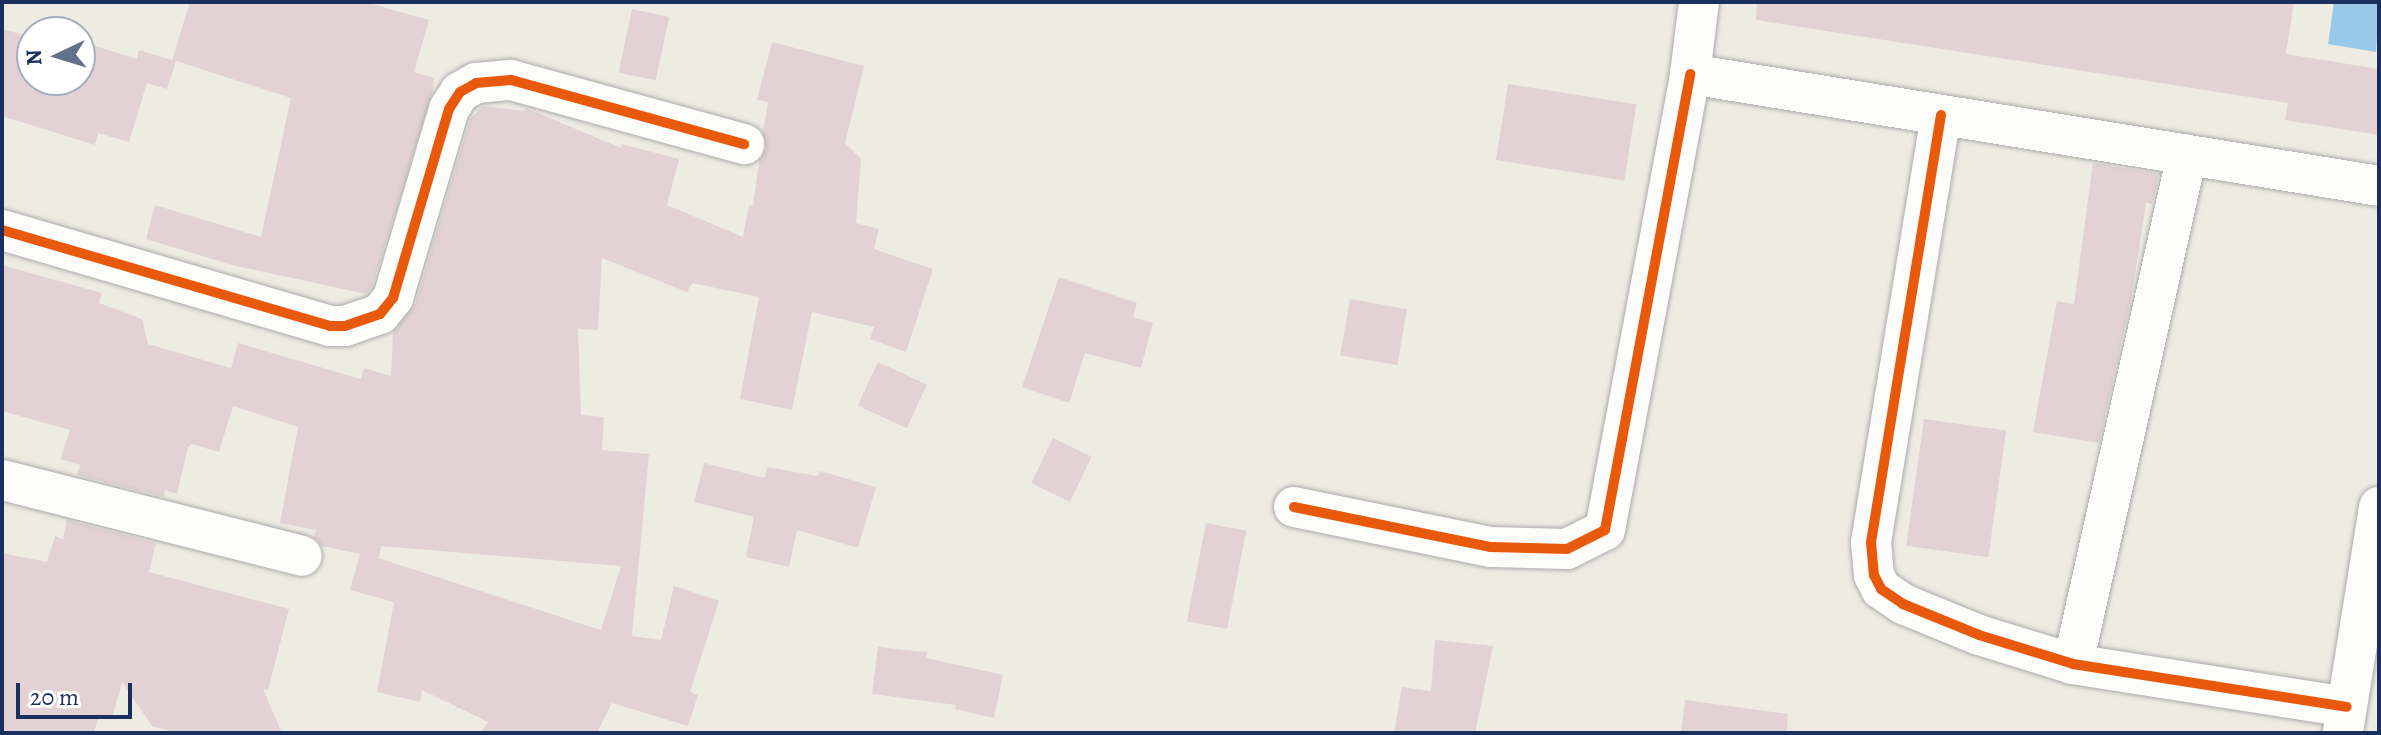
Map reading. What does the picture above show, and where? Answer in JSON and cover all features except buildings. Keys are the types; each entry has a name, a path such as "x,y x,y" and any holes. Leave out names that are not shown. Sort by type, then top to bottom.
{"street":[{"path":"1294,507 1491,547 1567,549 1605,530 1690,74 1699,2"},
{"path":"1690,74 2379,186"},
{"path":"2,230 330,326 345,326 365,323 380,314 393,298 449,109 460,92 476,83 511,80 744,144"},
{"path":"1941,115 1871,542 1874,575 1881,589 1903,604 1979,635 2073,664 2345,720 2378,519"},
{"path":"2073,664 2187,155"},
{"path":"2,480 302,556"}],"water":[{"path":"2334,2 2379,2 2376,52 2328,44"}],"cycle path":[{"path":"1294,507 1491,547 1567,549 1605,530 1690,74"},
{"path":"2,230 330,326 345,326 380,314 393,298 449,109 460,92 476,83 511,80 744,144"},
{"path":"1941,115 1871,542 1874,575 1881,589 1903,604 1979,635 2073,664 2347,707"}]}
